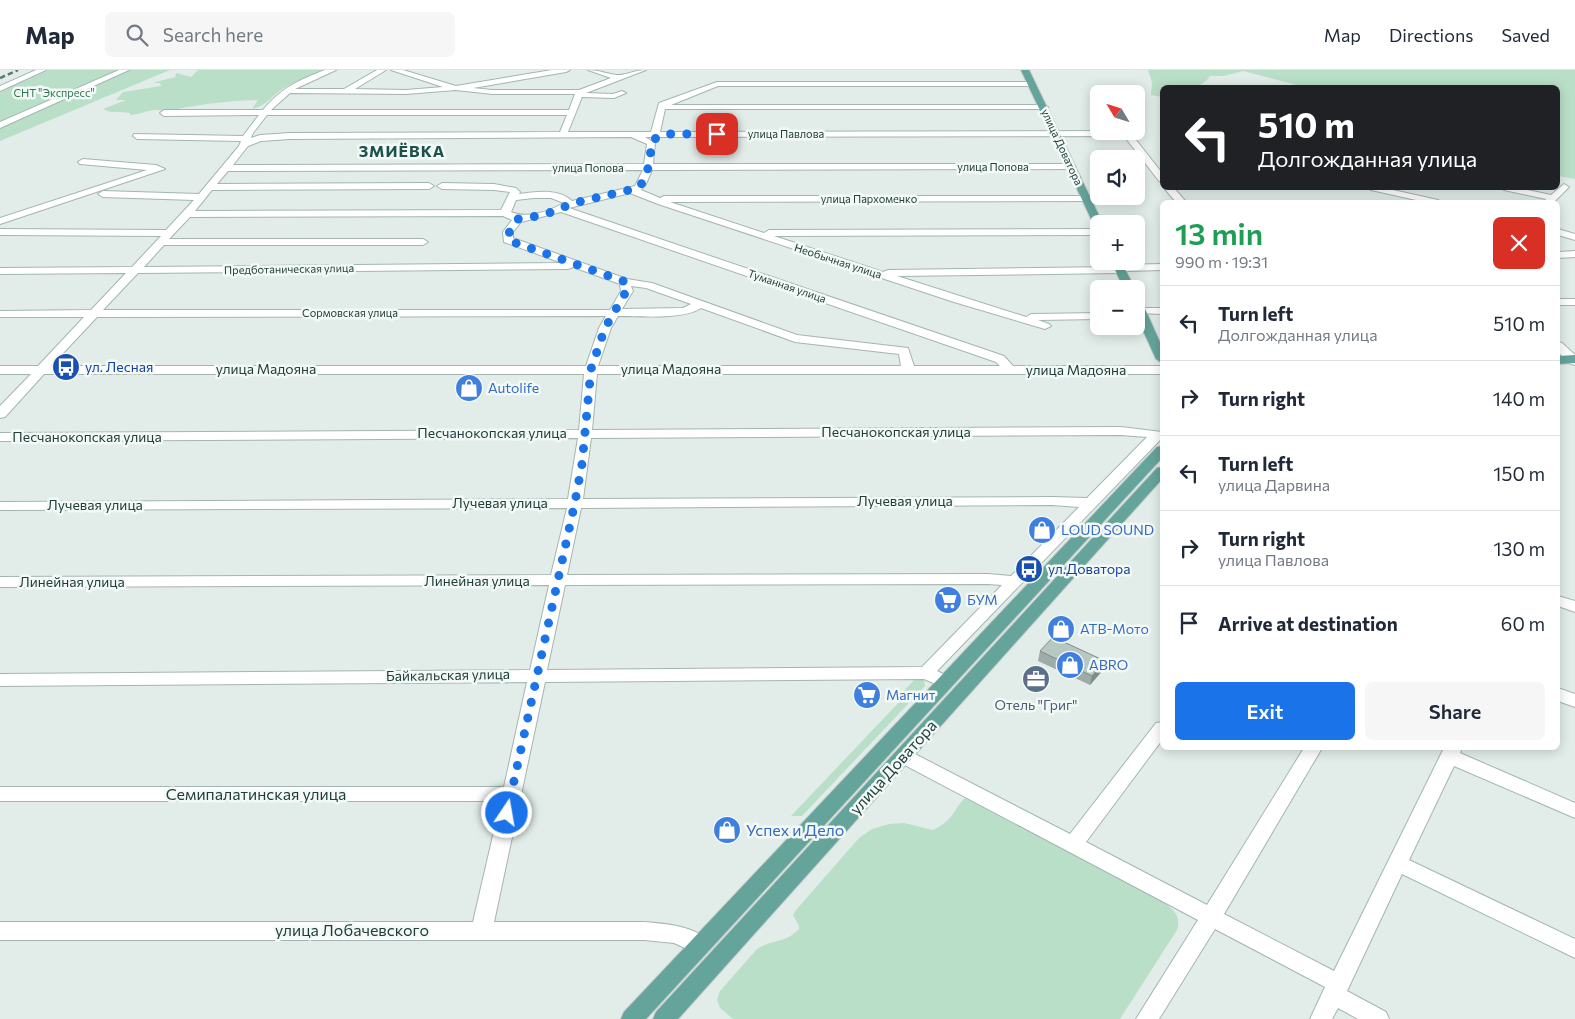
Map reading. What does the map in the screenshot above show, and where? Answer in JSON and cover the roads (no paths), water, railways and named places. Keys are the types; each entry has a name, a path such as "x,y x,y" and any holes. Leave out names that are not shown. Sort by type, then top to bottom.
{"main road":[{"name":"улица Доватора","path":"1025,70 1094,215"},
{"path":"1145,322 1160,351"},
{"name":"улица Доватора","path":"632,1019 945,682 1160,441"},
{"name":"улица Доватора","path":"664,1019 1160,473"}],"street":[{"path":"0,89 42,70"},
{"path":"0,125 125,70"},
{"path":"0,414 187,214 226,168 264,113 286,91 305,80 332,70"},
{"path":"345,92 382,70"},
{"path":"395,70 456,88 492,92 614,96 622,93"},
{"path":"286,91 414,92 456,88 566,70"},
{"path":"592,70 619,78"},
{"path":"563,135 580,94 642,70"},
{"path":"660,107 712,85 771,81 807,109 1032,84"},
{"path":"660,107 807,109 1044,107"},
{"path":"187,214 505,213 518,219 542,215 566,206 632,190 641,184 651,153 660,107"},
{"name":"улица Павлова","path":"653,139 665,134 807,109 878,130 1056,134 1126,133 1160,176"},
{"path":"164,113 572,112"},
{"path":"137,136 223,137 245,142 266,137 628,134 653,139"},
{"path":"0,221 160,169 83,162"},
{"name":"улица Попова","path":"226,168 1070,166"},
{"path":"1561,183 1575,183"},
{"path":"210,187 429,186"},
{"path":"442,186 494,187 514,195 505,213"},
{"name":"Необычная улица","path":"632,190 652,199 874,273 1045,326"},
{"path":"1172,190 1180,200"},
{"path":"1383,190 1426,200"},
{"path":"1514,190 1551,200"},
{"path":"103,194 200,197"},
{"name":"Туманная улица","path":"514,195 563,198 566,206 1000,359 1008,369"},
{"name":"улица Пархоменко","path":"652,199 1086,198"},
{"path":"518,219 507,236 513,242 578,266 626,282 648,286 796,338 899,349 906,352 908,369"},
{"path":"0,232 170,233"},
{"path":"755,233 1090,232"},
{"path":"1560,233 1575,237"},
{"path":"160,242 423,242"},
{"path":"1560,254 1575,254"},
{"name":"Предботаническая улица","path":"0,271 578,266"},
{"path":"1145,267 1160,267"},
{"path":"874,273 1090,268"},
{"path":"482,930 575,502 582,464 591,369 605,328 627,290 626,282"},
{"path":"1560,302 1575,302"},
{"name":"Сормовская улица","path":"0,314 613,313 683,311 690,310 699,304"},
{"path":"1145,311 1160,311"},
{"path":"1014,317 1090,316"},
{"path":"1560,348 1569,358"},
{"name":"улица Мадояна","path":"0,370 1160,370"},
{"name":"Песчанокопская улица","path":"0,437 1121,431 1160,440"},
{"path":"945,682 926,673 1091,503 1160,441"},
{"name":"Лучевая улица","path":"0,506 575,502 1052,501 1091,503"},
{"name":"Линейная улица","path":"0,582 1014,581"},
{"path":"1560,601 1575,607"},
{"name":"Байкальская улица","path":"0,680 538,674 926,673"},
{"path":"1560,695 1575,701"},
{"path":"1073,845 1160,731"},
{"path":"1147,1019 1212,916 1312,750"},
{"path":"1321,1019 1451,752 1575,811"},
{"path":"903,756 1212,916 1336,989 1378,1019"},
{"name":"Семипалатинская улица","path":"0,794 511,794"},
{"path":"1397,863 1575,948"},
{"name":"улица Лобачевского","path":"0,931 482,930 674,933 685,936 700,946"}],"railway":[{"path":"0,78 18,70"}],"place":[{"name":"ул. Лесная","path":"66,367"},
{"name":"Autolife","path":"469,388"},
{"name":"LOUD SOUND","path":"1042,530"},
{"name":"ул.Доватора","path":"1029,569"},
{"name":"БУМ","path":"948,600"},
{"name":"АТВ-Мото","path":"1061,629"},
{"name":"ABRO","path":"1070,665"},
{"name":"Отель \"Григ\"","path":"1036,679"},
{"name":"Магнит","path":"867,695"},
{"name":"Успех и Дело","path":"727,830"}],"district":[{"name":"ЗМИЁВКА","path":"402,151"}],"park label":[{"name":"СНТ \"Экспресс\"","path":"54,93"}]}
